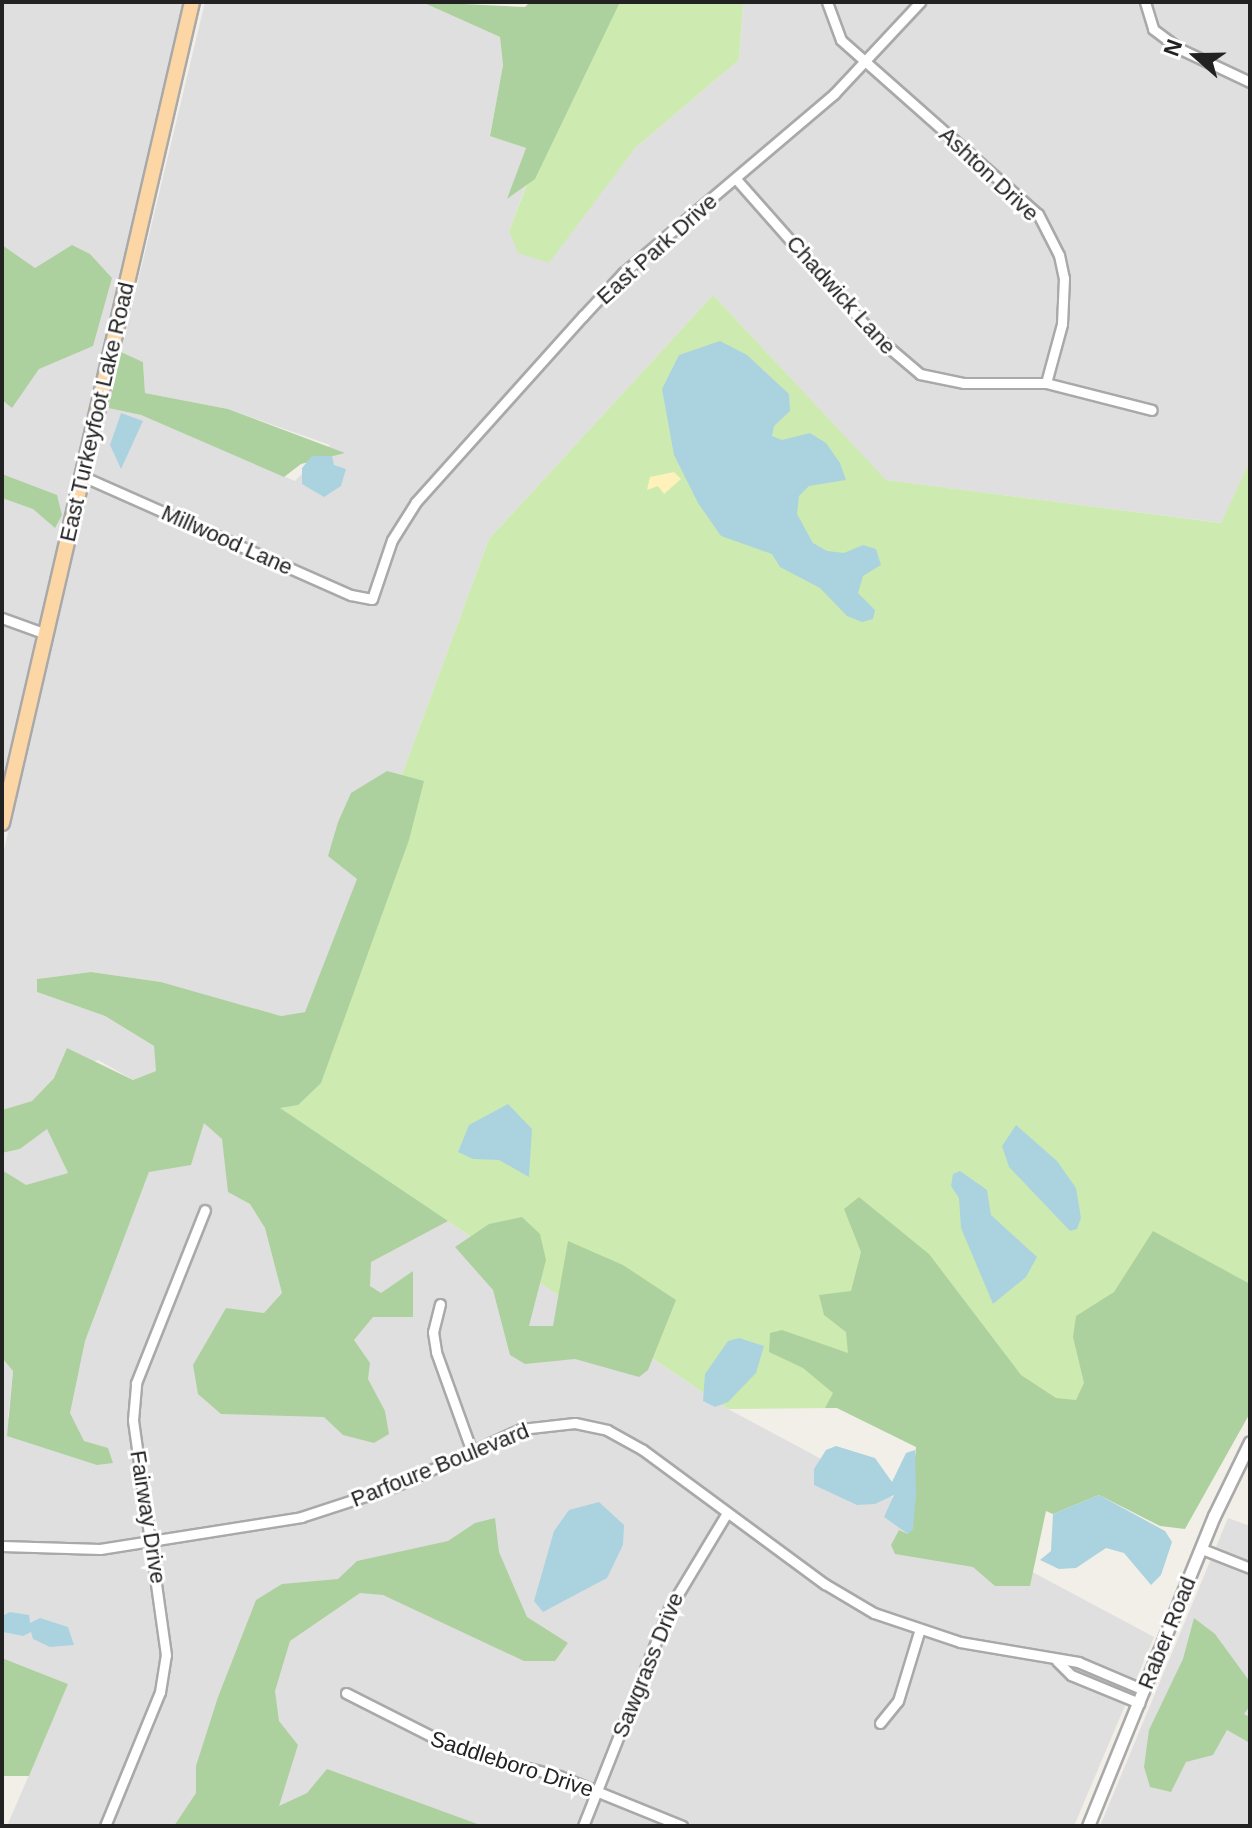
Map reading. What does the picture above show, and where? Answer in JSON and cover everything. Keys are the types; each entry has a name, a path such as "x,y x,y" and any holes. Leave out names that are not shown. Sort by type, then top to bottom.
{"main road":[{"name":"East Turkeyfoot Lake Road","path":"2,823 192,2"}],"street":[{"name":"Ashton Drive","path":"827,2 841,40 1038,214 1059,255 1064,278 1062,324 1046,383"},
{"name":"East Park Drive","path":"372,599 392,540 416,502 623,273 736,179 868,61 920,2"},
{"path":"1145,2 1153,29 1178,48 1250,82"},
{"name":"Chadwick Lane","path":"736,179 898,360 920,374 964,383 1046,383 1152,410"},
{"name":"Millwood Lane","path":"82,476 351,595 372,599"},
{"path":"2,618 46,634"},
{"name":"Fairway Drive","path":"105,1826 164,1673 163,1617 133,1420 136,1383 205,1210"},
{"path":"440,1304 433,1332 436,1352 472,1452"},
{"name":"Parfoure Boulevard","path":"2,1546 72,1550 150,1543 338,1507 539,1425 592,1426 643,1450 849,1599 919,1632 1057,1661 1078,1662 1144,1690"},
{"name":"Raber Road","path":"1088,1826 1202,1549 1250,1442"},
{"name":"Sawgrass Drive","path":"583,1826 679,1588 727,1513"},
{"path":"1202,1549 1250,1568"},
{"path":"880,1723 898,1701 919,1632"},
{"name":"Parfoure Boulevard","path":"1057,1661 1071,1675 1139,1703"},
{"name":"Saddleboro Drive","path":"346,1693 461,1751 597,1791 682,1826"}],"shaded area":[{"path":"2,2 185,2 2,786"},
{"path":"205,2 422,2 500,37 503,65 490,135 526,148 508,198 526,185 509,231 635,148 739,60 743,2 1250,2 1250,461 1222,523 885,480 713,295 489,539 402,775 305,1012 281,1016 161,982 91,972 37,979 37,992 105,1016 154,1046 157,1071 133,1080 98,1060 54,1078 32,1101 2,1110 2,858 108,408 141,415 295,481 330,445 228,409 145,393 143,362 121,352"},
{"path":"174,1107 279,1108 728,1409 1154,1637 1074,1826 7,1826 68,1684 2,1658 2,1358 13,1371 8,1418 53,1423"},
{"path":"47,1128 68,1173 26,1186 2,1170 2,1153 20,1149"},
{"path":"1228,1518 1250,1526 1250,1826 1100,1826"}],"green space":[{"path":"422,2 525,7 530,2 620,2 535,179 507,199 526,148 490,136 503,65 500,37"},
{"path":"596,2 743,2 739,60 635,148 549,263 518,253 509,231"},
{"path":"2,245 35,268 72,245 90,254 112,278 93,346 39,369 12,408 2,400"},
{"path":"713,295 886,480 1221,523 1250,461 1250,1400 1053,1514 837,1408 728,1409 279,1108 489,539"},
{"path":"121,352 143,362 145,393 228,409 345,453 301,464 284,477 141,415 108,408"},
{"path":"2,474 57,495 62,515 55,528 33,509 2,498"},
{"path":"387,771 424,781 409,840 321,1083 298,1105 280,1108 448,1221 371,1262 370,1286 381,1293 413,1271 413,1317 373,1317 354,1340 370,1363 368,1379 385,1411 389,1434 374,1443 343,1435 324,1417 221,1414 198,1394 193,1365 226,1308 264,1313 282,1293 265,1228 250,1204 228,1192 222,1139 204,1123 191,1165 149,1172 85,1341 70,1413 84,1441 108,1448 113,1463 97,1465 7,1436 13,1371 2,1358 2,1170 26,1185 68,1173 47,1129 20,1149 2,1153 2,1110 32,1101 54,1078 67,1048 133,1080 156,1071 154,1046 105,1016 37,992 37,979 91,972 161,982 281,1016 305,1012 357,879 328,856 338,822 351,793"},
{"path":"859,1197 929,1254 1021,1375 1056,1398 1076,1400 1084,1383 1073,1337 1076,1316 1114,1292 1153,1231 1250,1284 1250,1413 1185,1529 1160,1526 1099,1495 1053,1514 1046,1511 1030,1586 995,1586 973,1567 895,1554 891,1545 899,1530 908,1534 916,1447 837,1408 825,1408 833,1393 803,1368 769,1352 770,1333 782,1330 848,1353 846,1332 824,1315 819,1295 851,1291 861,1252 844,1209"},
{"path":"522,1217 540,1234 546,1260 529,1326 553,1326 568,1241 623,1265 676,1300 648,1370 639,1377 575,1359 525,1364 510,1355 493,1290 455,1247 489,1224"},
{"path":"495,1518 499,1552 527,1617 568,1643 555,1661 524,1661 383,1595 360,1593 290,1641 275,1691 279,1721 298,1745 279,1806 307,1793 327,1769 483,1826 174,1826 196,1793 196,1766 218,1697 256,1600 282,1584 338,1579 357,1561 448,1541 475,1523"},
{"path":"1194,1618 1215,1634 1250,1682 1250,1706 1244,1714 1250,1717 1250,1743 1227,1730 1213,1755 1186,1762 1171,1792 1150,1787 1144,1767 1149,1730 1183,1659"},
{"path":"2,1658 68,1684 29,1776 2,1776"}],"sand":[{"path":"674,472 681,479 664,494 658,486 647,490 650,477"}],"water":[{"path":"720,341 747,355 789,394 790,411 774,426 772,436 782,440 810,433 826,443 840,463 846,480 809,486 799,496 797,514 813,543 827,551 844,553 863,545 876,549 881,565 863,576 858,593 875,610 873,619 862,622 847,616 820,588 780,567 772,554 721,536 698,503 674,455 662,389 679,355"},
{"path":"121,413 143,421 121,469 110,445"},
{"path":"312,456 332,456 334,465 346,469 341,486 324,497 302,484 302,468"},
{"path":"508,1104 532,1129 529,1177 499,1160 473,1159 458,1152 469,1125"},
{"path":"1016,1125 1057,1161 1076,1188 1081,1218 1077,1229 1070,1231 1009,1167 1002,1146"},
{"path":"960,1171 987,1190 991,1215 1037,1257 1026,1277 993,1304 961,1228 959,1198 951,1186 953,1174"},
{"path":"739,1338 764,1346 756,1373 728,1402 715,1407 703,1401 705,1374 728,1341"},
{"path":"836,1446 875,1458 892,1482 906,1453 915,1450 916,1495 913,1529 908,1534 884,1517 894,1495 875,1504 857,1505 814,1485 814,1469 826,1450"},
{"path":"1099,1495 1165,1531 1172,1542 1161,1575 1151,1585 1124,1553 1106,1548 1076,1568 1059,1569 1040,1560 1051,1551 1053,1514"},
{"path":"599,1502 624,1525 623,1545 607,1578 543,1612 534,1601 554,1531 569,1510"},
{"path":"10,1612 29,1615 30,1623 40,1618 68,1627 74,1645 50,1647 33,1639 31,1632 23,1636 3,1632 2,1616"}]}
